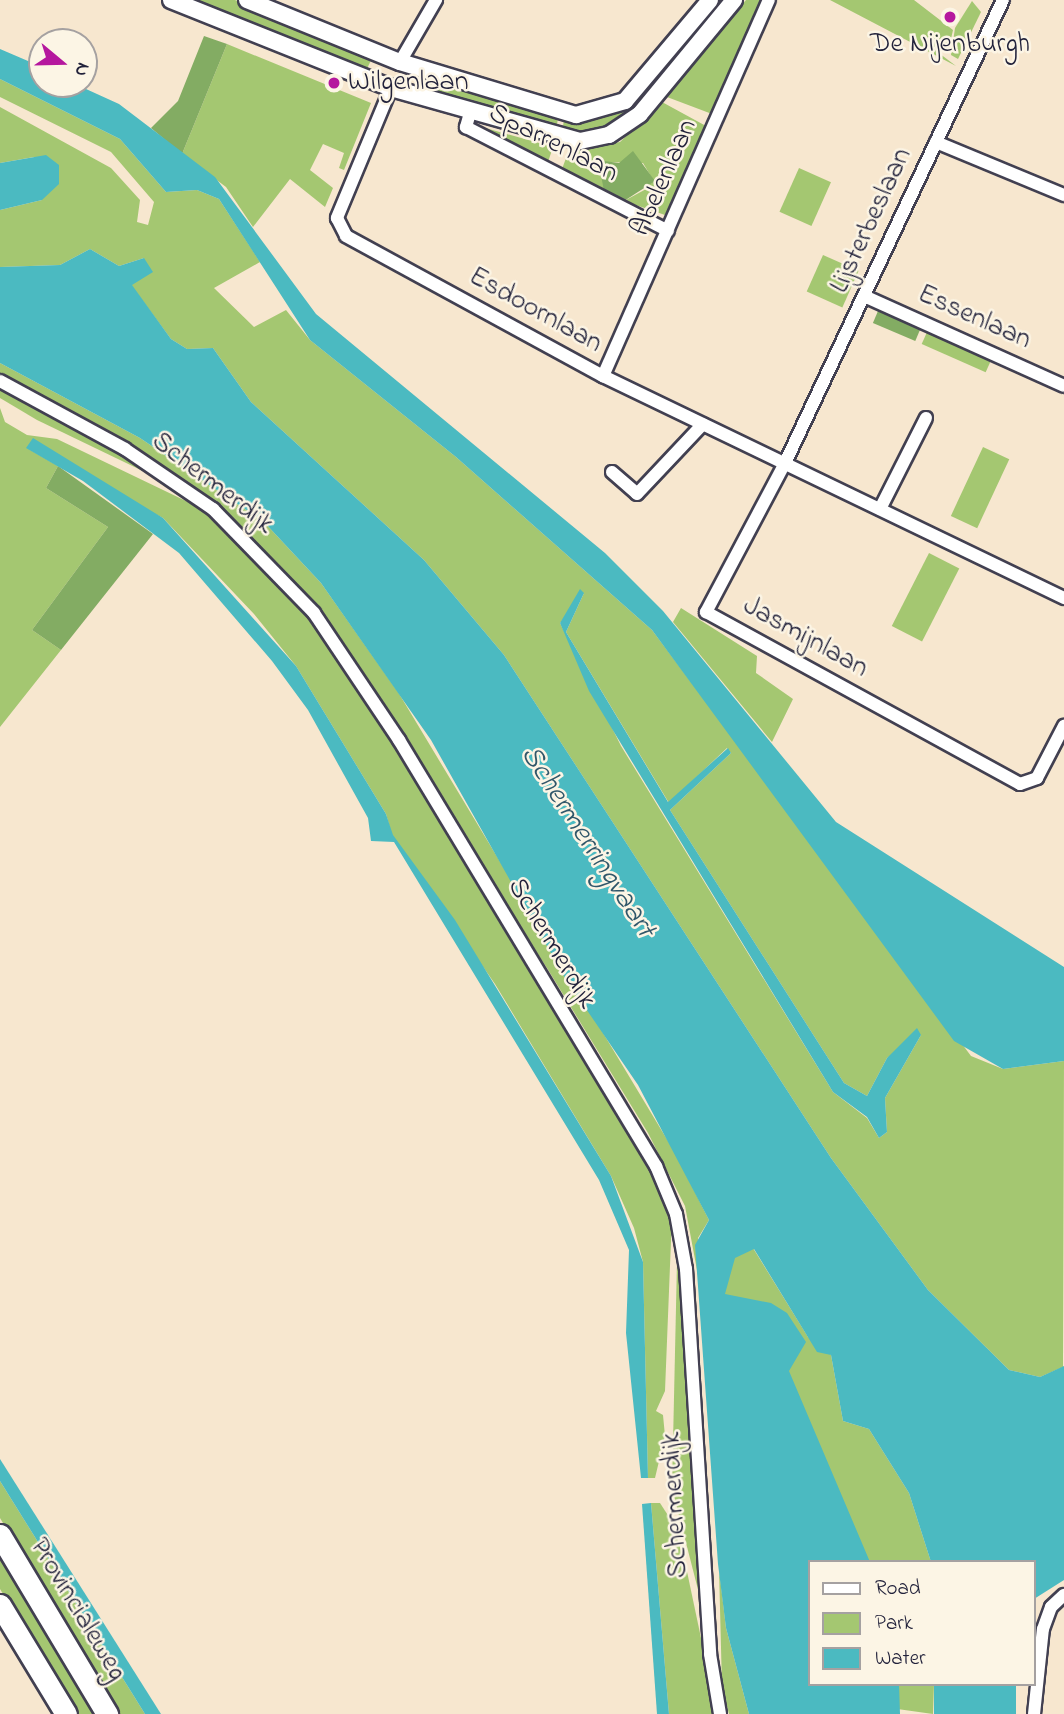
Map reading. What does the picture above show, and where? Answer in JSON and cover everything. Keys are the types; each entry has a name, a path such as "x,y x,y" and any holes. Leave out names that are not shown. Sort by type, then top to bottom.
{"highway":[{"name":"Provincialeweg","path":"0,1535 107,1714"},
{"path":"0,1605 66,1714"}],"street":[{"path":"171,0 391,88 566,140 609,135 639,114 734,0"},
{"path":"247,0 400,62 563,113 596,114 631,95 710,0"},
{"path":"391,88 400,62 436,0"},
{"name":"Abelenlaan","path":"603,376 769,0"},
{"name":"Lijsterbeslaan","path":"785,463 1001,1"},
{"name":"Esdoornlaan","path":"391,88 337,218 346,236 603,376 1064,598"},
{"name":"Sparrenlaan","path":"470,113 466,127 668,231"},
{"path":"936,142 1064,195"},
{"name":"Essenlaan","path":"864,296 1064,386"},
{"name":"Schermerdijk","path":"0,382 125,449 213,509 313,613 399,740 656,1166 676,1214 687,1269 710,1654 720,1714"},
{"path":"880,509 926,418"},
{"path":"612,471 637,494 703,424"},
{"name":"Jasmijnlaan","path":"785,463 706,612 1028,784 1064,726"},
{"path":"1034,1714 1043,1629 1051,1606 1064,1595"}],"green space":[{"path":"187,0 235,0 373,56 365,73"},
{"path":"746,0 762,0 712,114 667,97"},
{"path":"830,0 914,0 953,30 948,52 927,44 956,66"},
{"path":"972,1 981,12 958,59 951,55 955,28"},
{"path":"204,36 227,44 182,154 151,128 178,101"},
{"path":"227,44 371,103 344,170 339,168 344,153 323,144 310,170 333,188 325,207 290,179 253,227 226,187 182,154"},
{"path":"424,74 558,117 556,133 419,92"},
{"path":"0,79 28,93 28,98 38,98 120,139 166,192 197,190 219,199 260,262 214,288 254,327 286,310 310,340 456,457 652,630 971,1056 1003,1069 1064,1061 1063,1367 1040,1377 1009,1370 928,1290 831,1158 504,655 424,560 251,402 213,348 187,349 171,339 131,285 144,258 119,266 90,249 60,265 0,267 0,210 42,200 34,157 0,163 0,107 111,168 140,200 137,222 148,225 154,202 111,152 0,97","holes":["584,593 566,632 669,803 727,748 731,753 670,810 844,1083 867,1096 887,1058 921,1035 885,1098 887,1132 879,1138 867,1118 833,1092 621,746 560,623"]},
{"path":"645,87 651,93 620,123 593,133 562,134 564,119 613,113"},
{"path":"662,102 706,126 665,215 624,201 648,188 652,178 643,163 608,162 604,191 562,169 569,150 620,142"},
{"path":"482,127 553,147 548,162 483,130"},
{"path":"633,151 655,181 624,201 604,191 600,170 604,161 619,163"},
{"path":"799,168 831,182 811,226 779,212"},
{"path":"823,255 859,271 842,307 807,292"},
{"path":"878,311 920,329 915,341 873,323"},
{"path":"927,332 991,360 986,372 922,344"},
{"path":"0,363 140,438 264,522 321,583 398,692 674,1151 709,1220 698,1238 700,1267 753,1248 808,1337 831,1355 843,1421 869,1429 909,1493 930,1560 808,1560 808,1686 934,1686 933,1714 776,1692 685,1206 648,1133 547,968 305,597 224,514 99,428 0,377"},
{"path":"0,385 60,415 176,487 37,420 0,398"},
{"path":"0,408 5,422 27,435 57,439 213,514 313,619 371,705 641,1146 672,1216 665,1391 656,1411 663,1415 665,1436 655,1478 648,1478 643,1262 634,1228 611,1176 495,984 392,835 386,814 296,666 254,614 163,518 27,448 58,466 46,488 108,527 32,630 61,650 0,727"},
{"path":"983,447 1009,459 977,528 951,516"},
{"path":"58,466 153,534 61,650 32,630 108,527 46,488"},
{"path":"929,553 959,568 922,641 892,626"},
{"path":"681,608 757,656 756,673 793,699 772,742 673,622"},
{"path":"682,1260 705,1617 672,1488 677,1262"},
{"path":"0,1481 145,1714 115,1714 0,1518"},
{"path":"651,1503 660,1503 671,1520 685,1562 717,1714 669,1714"},
{"path":"0,1551 97,1714 76,1714 0,1589"},
{"path":"719,1569 726,1628 749,1714 729,1714 722,1687"}],"water":[{"path":"0,49 28,61 28,93 0,79"},
{"path":"98,94 119,104 215,177 316,314 605,553 663,611 836,822 1064,967 1064,1061 1003,1069 954,1041 652,630 456,457 310,340 219,199 197,190 166,192 120,139 38,98 98,98"},
{"path":"46,155 59,165 59,184 42,200 0,210 0,163"},
{"name":"Schermerringvaart","path":"90,249 119,266 144,258 153,272 132,285 171,339 187,349 213,348 251,402 424,560 504,655 831,1158 928,1290 1009,1370 1040,1377 1064,1366 1064,1580 1036,1598 1036,1560 930,1560 909,1493 869,1429 843,1421 831,1355 817,1352 754,1249 735,1258 725,1294 771,1303 787,1313 806,1342 789,1371 869,1560 808,1560 808,1686 899,1686 900,1714 749,1714 726,1628 718,1564 695,1245 709,1220 638,1085 565,978 431,740 321,583 264,522 140,438 0,363 0,267 60,265"},
{"path":"33,438 163,518 296,666 386,814 393,835 455,920 611,1176 643,1262 648,1478 641,1478 626,1333 629,1250 599,1180 394,842 371,841 368,818 308,710 272,661 179,553 83,481 26,448"},
{"path":"580,589 584,593 566,632 668,802 728,748 731,753 670,810 844,1083 867,1096 887,1058 917,1028 921,1035 885,1098 887,1132 879,1138 867,1117 833,1092 589,691 560,623"},
{"path":"0,1459 161,1714 145,1714 0,1481"},
{"path":"651,1503 669,1714 657,1714 642,1504"},
{"path":"934,1686 1016,1686 1016,1714 934,1714"}],"place":[{"name":"De Nijenburgh","path":"950,17"},
{"name":"Wilgenlaan","path":"334,83"}]}
